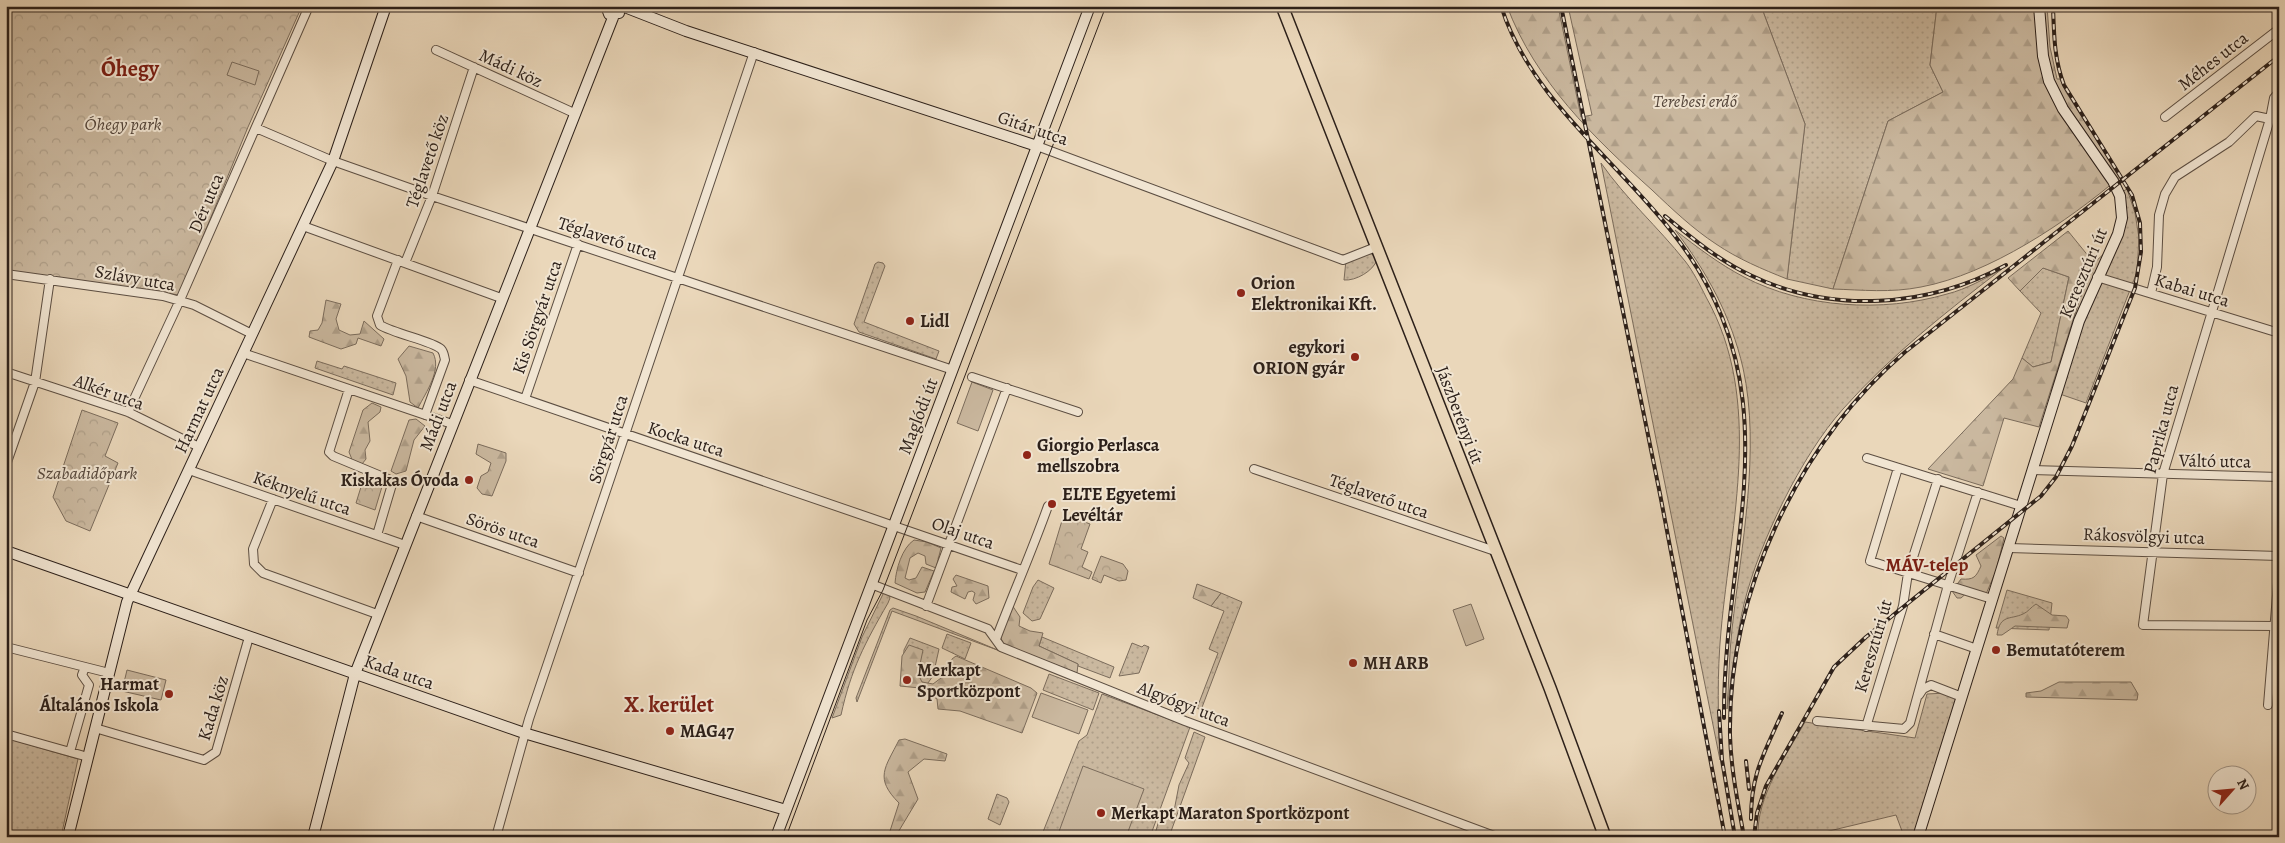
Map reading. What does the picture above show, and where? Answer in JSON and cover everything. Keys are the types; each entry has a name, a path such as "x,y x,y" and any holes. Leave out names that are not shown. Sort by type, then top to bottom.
{"main road":[{"name":"Jászberényi út","path":"1282,6 1550,688 1605,837"}],"street":[{"name":"Dér utca","path":"128,412 180,300 309,6"},
{"name":"Harmat utca","path":"68,837 130,595 333,161 386,6"},
{"name":"Maglódi út","path":"776,837 1090,6"},
{"name":"Keresztúri út","path":"1918,837 2079,321 2097,276 2118,234 2122,218 2122,204 2113,181 2063,109 2049,81 2043,56 2039,6"},
{"name":"Gitár utca","path":"612,9 655,25 674,27 754,52 1036,146 1344,260 1376,247"},
{"name":"Mádi utca","path":"313,837 355,674 574,113 612,9"},
{"name":"Méhes utca","path":"2165,116 2279,29"},
{"name":"Mádi köz","path":"436,50 574,113"},
{"name":"Sörgyár utca","path":"496,837 524,733 754,52"},
{"name":"Téglavető köz","path":"425,415 445,360 444,353 436,346 392,332 380,324 377,316 432,196 474,67"},
{"name":"Paprika utca","path":"2275,626 2143,625 2151,551 2163,474 2210,311 2270,119 2274,98 2279,92"},
{"path":"2151,293 2157,266 2159,215 2165,194 2175,177 2229,142 2256,116 2270,119"},
{"name":"Téglavető utca","path":"256,128 333,161 432,196 953,370"},
{"path":"303,226 502,298"},
{"name":"Kis Sörgyár utca","path":"525,399 578,244"},
{"name":"Szlávy utca","path":"6,274 50,279 180,300 252,334"},
{"name":"Kabai utca","path":"2097,276 2279,333"},
{"path":"6,465 35,382 50,279"},
{"path":"243,353 452,424"},
{"name":"Alkér utca","path":"6,372 128,412 199,447"},
{"path":"972,377 1078,412"},
{"name":"Kocka utca","path":"469,380 625,435 894,524"},
{"path":"926,606 1007,388"},
{"path":"350,389 329,452 333,456 393,481 377,535"},
{"path":"1868,458 2020,506"},
{"path":"1898,468 1870,561 1992,599"},
{"name":"Téglavető utca","path":"1254,469 1495,550"},
{"name":"Kéknyelű utca","path":"189,470 405,545"},
{"name":"Váltó utca","path":"2032,470 2279,478"},
{"name":"Keresztúri út","path":"1866,727 1903,606 1908,573 1938,480"},
{"path":"1817,721 1904,729 1910,723 1948,585 1978,492"},
{"path":"273,499 253,549 252,556 258,569 283,581 377,614"},
{"path":"996,639 1022,570 1031,555 1048,506"},
{"name":"Sörös utca","path":"416,516 579,573"},
{"name":"Olaj utca","path":"894,524 1022,570"},
{"name":"Rákosvölgyi utca","path":"2009,548 2279,556"},
{"name":"Kada utca","path":"6,551 524,733 786,810"},
{"path":"2268,705 2279,572"},
{"name":"Algyógyi utca","path":"871,584 988,629 1002,648 1168,714 1496,837"},
{"path":"1934,634 1977,649"},
{"name":"Kada köz","path":"95,728 204,760 216,752 249,637"},
{"path":"6,647 109,673"},
{"path":"70,752 89,685 82,675 84,667"},
{"path":"1917,699 1923,688 1931,685 1962,697"},
{"path":"6,734 88,757"}],"green space":[{"name":"Óhegy park","path":"6,6 302,6 248,127 179,295 6,271"},
{"name":"Terebesi erdő","path":"1507,6 1558,6 1581,117 1592,115 1568,6 1761,6 1805,124 1787,279 1742,259 1707,238 1609,150 1568,107 1533,59"},
{"path":"1761,6 1937,6 1930,65 1943,92 1888,121 1833,289 1787,279 1805,124"},
{"path":"1937,6 2047,6 2050,47 2057,79 2060,79 2066,92 2120,177 2052,228 1974,271 1910,289 1877,291 1833,289 1888,121 1943,92 1930,65"},
{"path":"232,62 259,71 255,85 227,75"},
{"path":"1601,163 1621,189 1691,269 1724,336 1734,377 1739,419 1739,461 1720,647 1718,696 1720,760"},
{"path":"2127,189 2135,213 2139,238 2137,272 2086,403 2051,391 2079,301 2094,263 2108,250 2118,224 2115,196"},
{"path":"1675,230 1726,267 1744,277 1767,287 1817,301 1870,305 1922,300 1962,289 2002,269 1939,318 1861,390 1827,428 1797,475 1771,528 1751,580 1744,604 1734,656 1727,709 1731,639 1748,498 1750,432 1748,399 1738,349 1725,313 1707,278"},
{"path":"2068,231 2094,263 2079,301 2039,427 2004,418 1983,486 1928,469 2013,379 2022,358 2033,367 2051,362 2069,277 2043,268 2020,291 2008,278"},
{"path":"1367,253 1372,254 1377,260 1372,268 1359,277 1344,280 1346,260"},
{"path":"878,262 883,263 885,266 864,322 939,351 936,359 859,332 854,324 875,264"},
{"path":"2043,268 2069,277 2051,362 2033,367 2022,358 2041,313 2020,291"},
{"path":"326,300 341,304 336,319 339,330 350,335 360,334 364,321 384,339 381,346 358,338 356,344 341,349 309,337 310,331 318,330 322,323"},
{"path":"409,346 433,353 435,360 436,367 432,381 418,408 410,402 406,376 398,359"},
{"path":"317,361 342,369 344,366 396,383 393,395 315,368"},
{"path":"972,382 993,390 978,431 957,423"},
{"path":"372,403 381,407 380,412 368,422 370,441 365,450 366,459 362,464 353,462 349,452 363,410"},
{"name":"Szabadidőpark","path":"82,410 118,423 105,456 118,463 90,531 66,521 53,497"},
{"path":"416,419 425,426 414,440 406,471 396,474 391,471 409,420"},
{"path":"478,444 506,453 506,461 492,496 482,494 477,488 481,476 488,472 491,463 476,454"},
{"path":"365,474 384,480 375,510 356,503"},
{"path":"1064,514 1090,524 1081,549 1088,552 1082,567 1092,572 1089,579 1049,564"},
{"path":"2001,536 2004,538 1996,571 1986,594 1970,590 1961,598 1957,598 1952,591 1961,579 1969,579 1978,573 1981,566 1976,555"},
{"path":"914,540 927,542 941,548 936,568 926,564 925,556 918,553 910,558 905,578 909,580 916,578 922,567 934,571 925,592 917,593 895,583 900,559 906,548"},
{"path":"1101,556 1123,564 1128,571 1126,580 1119,581 1104,575 1101,583 1092,579"},
{"path":"956,575 988,586 989,598 976,604 973,600 975,593 972,591 968,592 965,599 951,592 952,587 957,586 953,579"},
{"path":"1038,580 1054,588 1040,619 1032,621 1023,613 1033,587"},
{"path":"1197,584 1221,593 1211,606 1193,598"},
{"path":"2007,590 2052,603 2049,630 1996,628"},
{"path":"884,592 887,592 890,598 888,603 872,631 854,670 841,715 832,718 862,637"},
{"path":"1221,593 1242,602 1201,710 1197,708 1218,653 1209,649 1224,611 1211,606"},
{"path":"1471,604 1484,639 1466,646 1453,610"},
{"path":"2036,604 2052,615 2066,616 2069,620 2067,628 2015,626 2002,635 1997,635 1998,628 2003,621 2025,613"},
{"path":"1012,605 1020,617 1019,626 1030,631 1043,633 1039,646 1078,664 1077,673 1003,644 1000,635"},
{"path":"893,608 1000,651 892,611 857,702 856,698 890,610"},
{"path":"947,634 971,643 965,659 942,648"},
{"path":"1042,637 1114,667 1110,678 1078,666 1078,664 1039,646"},
{"path":"910,638 939,649 933,676 925,687 902,685 904,650"},
{"path":"1132,643 1142,647 1144,645 1149,647 1139,673 1119,676"},
{"path":"909,645 923,650 918,674 922,682 933,684 945,675 952,659 956,656 1031,688 1037,693 1022,733 960,711 938,709 937,699 920,688 900,686 902,656"},
{"path":"127,670 166,680 161,700 122,691"},
{"path":"1049,674 1099,693 1093,710 1043,690"},
{"path":"2059,682 2131,682 2138,694 2137,700 2026,697 2026,693 2041,691"},
{"path":"1041,693 1088,710 1079,734 1032,717"},
{"path":"1946,693 1961,700 1919,837 1900,837 1902,831 1896,815 1804,837 1758,837 1762,807 1767,792 1781,763 1805,722 1915,738 1927,694"},
{"path":"1102,694 1190,727 1150,837 1041,837 1079,741 1087,735"},
{"path":"1194,732 1205,737 1169,837 1154,837 1160,817 1174,811 1179,785 1189,763 1185,758"},
{"path":"6,738 78,759 61,837 6,837"},
{"path":"905,739 947,754 945,761 924,759 908,772 918,799 897,834 890,831 899,803 886,787 884,773 899,740"},
{"name":"Merkapt Maraton Sportközpont","path":"1083,766 1144,789 1126,837 1057,837"},
{"path":"997,794 1007,798 1009,802 1000,825 988,819"}],"tram line":[{"path":"786,837 867,620 883,590 1106,6"}],"railway":[{"path":"1501,6 1514,39 1532,70 1553,99 1672,232 1710,292 1733,350 1744,409 1745,468 1727,653 1724,718"},
{"path":"1561,6 1660,494 1725,837"},
{"path":"1754,837 1757,813 1766,786 1834,667 1866,637 2041,496 2056,477 2072,446 2135,288 2141,252 2140,223 2132,195 2064,85 2056,56 2053,6"},
{"path":"1744,837 1733,774 1730,735 1733,682 1741,628 1756,576 1776,525 1802,477 1832,431 1866,389 1905,352 2279,56"},
{"path":"1665,216 1706,248 1738,269 1781,288 1813,296 1879,301 1912,297 1944,290 1976,279 2006,265"},
{"path":"1719,711 1722,760 1735,837"},
{"path":"1751,819 1756,776 1764,752 1782,713"},
{"path":"1746,761 1749,789"}],"place":[{"name":"Orion Elektronikai Kft.","path":"1241,293"},
{"name":"Lidl","path":"910,321"},
{"name":"egykori ORION gyár","path":"1355,357"},
{"name":"Giorgio Perlasca mellszobra","path":"1027,455"},
{"name":"Kiskakas Óvoda","path":"469,480"},
{"name":"ELTE Egyetemi Levéltár","path":"1052,504"},
{"name":"Bemutatóterem","path":"1996,650"},
{"name":"MH ARB","path":"1353,663"},
{"name":"Merkapt Sportközpont","path":"907,680"},
{"name":"Harmat Általános Iskola","path":"169,694"},
{"name":"MAG47","path":"670,731"},
{"name":"Merkapt Maraton Sportközpont","path":"1101,813"}],"district":[{"name":"Óhegy","path":"130,69"},
{"name":"MÁV-telep","path":"1927,565"},
{"name":"X. kerület","path":"669,705"}]}
